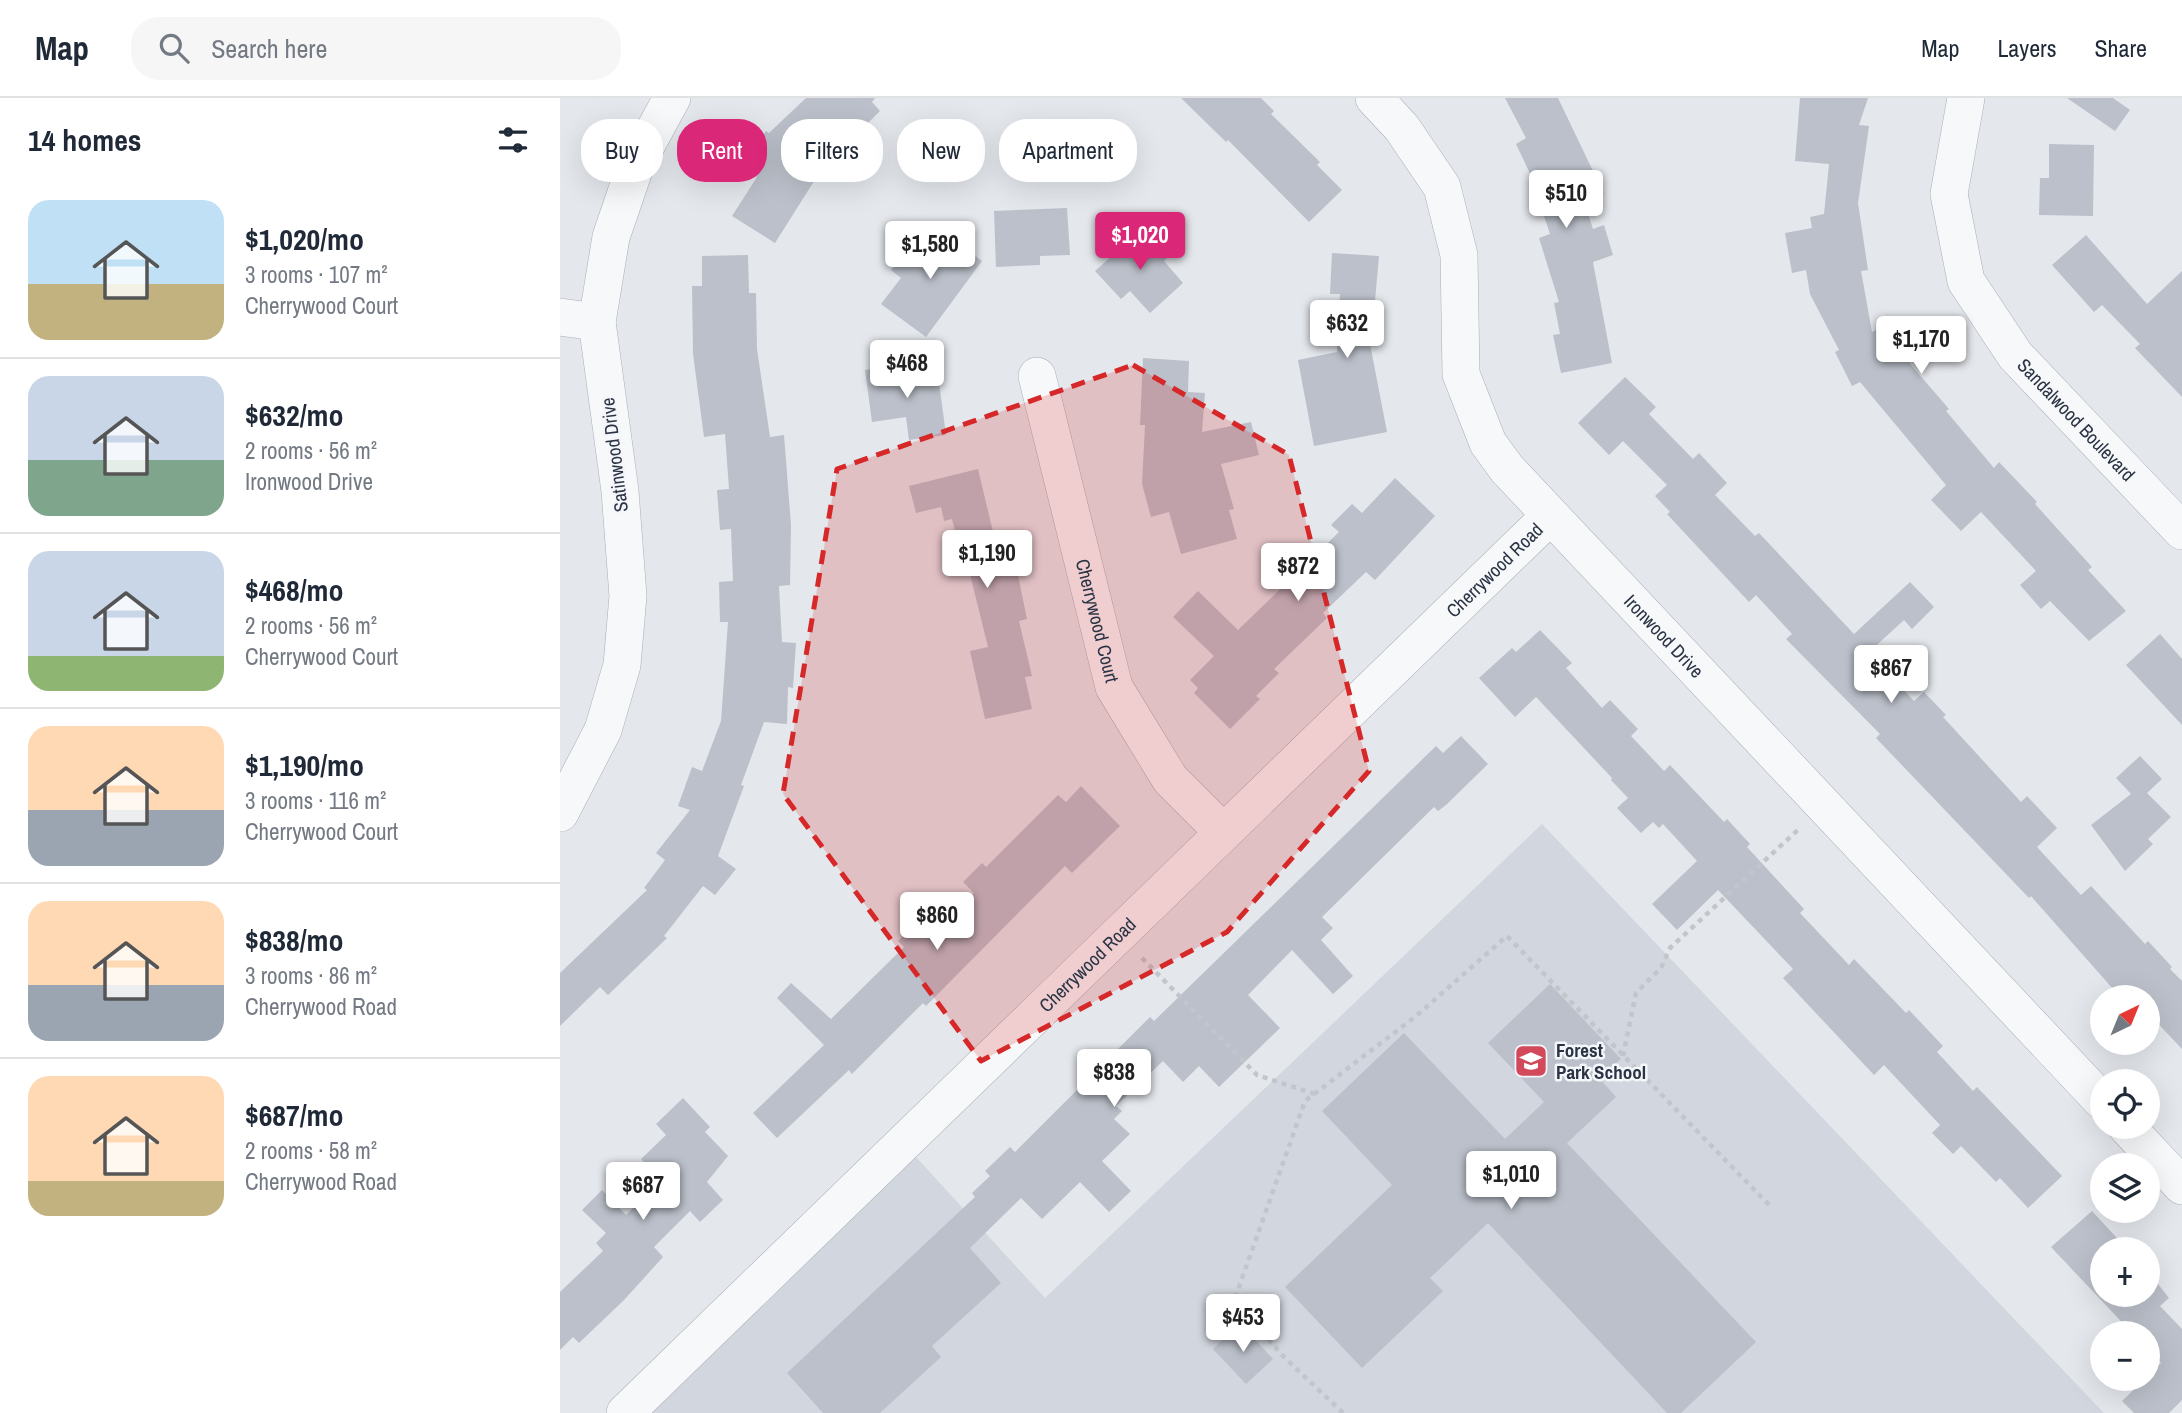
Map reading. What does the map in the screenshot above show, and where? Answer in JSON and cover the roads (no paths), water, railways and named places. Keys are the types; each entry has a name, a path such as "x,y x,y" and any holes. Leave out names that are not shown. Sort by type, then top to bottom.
{"street":[{"name":"Satinwood Drive","path":"560,813 603,730 622,665 628,596 620,491 597,321 611,237 636,164 672,98"},
{"name":"Ironwood Drive","path":"1374,98 1402,128 1442,187 1459,255 1461,374 1488,443 1549,517 2090,1088"},
{"name":"Sandalwood Boulevard","path":"1966,98 1949,194 1966,281 2015,355 2182,531"},
{"path":"560,317 597,321"},
{"name":"Cherrywood Court","path":"1037,376 1114,687 1170,779 1223,832"},
{"name":"Cherrywood Road","path":"625,1413 1549,517"},
{"path":"2138,1139 2182,1186"}],"place":[{"name":"Forest Park School","path":"1531,1061"}]}
